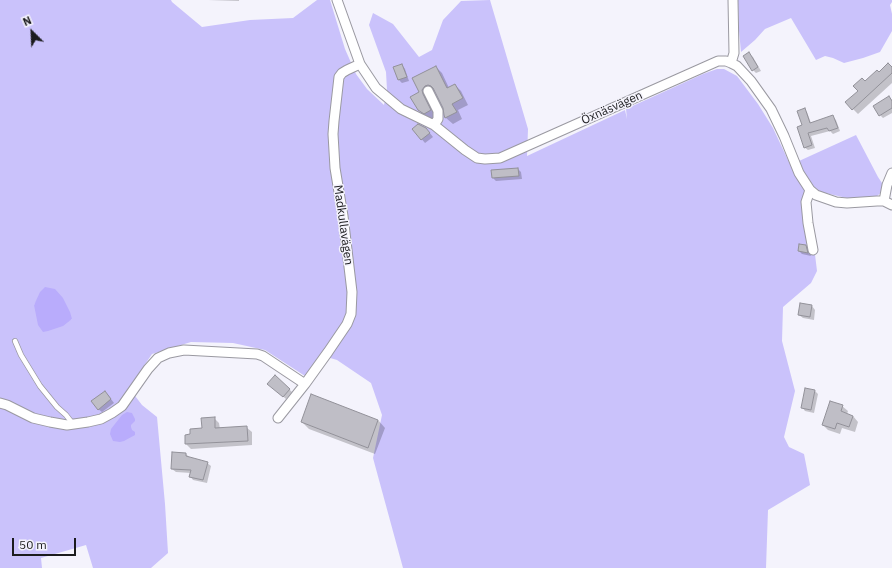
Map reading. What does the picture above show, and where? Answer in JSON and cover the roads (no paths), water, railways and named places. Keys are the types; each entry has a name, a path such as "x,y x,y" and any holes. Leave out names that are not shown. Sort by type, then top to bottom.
{"street":[{"name":"Öxnäsvägen","path":"337,0 360,64 376,88 401,108 434,125 477,158 500,158 718,61 726,61 731,63"},
{"path":"733,0 734,53 731,63 737,66 751,81 771,109 799,173 810,190 816,195 836,202 847,203 877,200 888,203 887,186 892,173"},
{"name":"Madkullavägen","path":"278,418 305,384 347,324 351,314 352,292 343,216 335,168 333,134 339,77 342,73 360,64"},
{"path":"428,91 438,111 438,119 434,125"},
{"path":"810,190 806,202 813,250"},
{"path":"0,404 7,405 34,418 67,425 101,419 122,406 158,358 176,351 184,350 257,354 305,384"}],"lane":[{"path":"14,341 27,366 40,386 56,407 66,415 73,424"}]}
